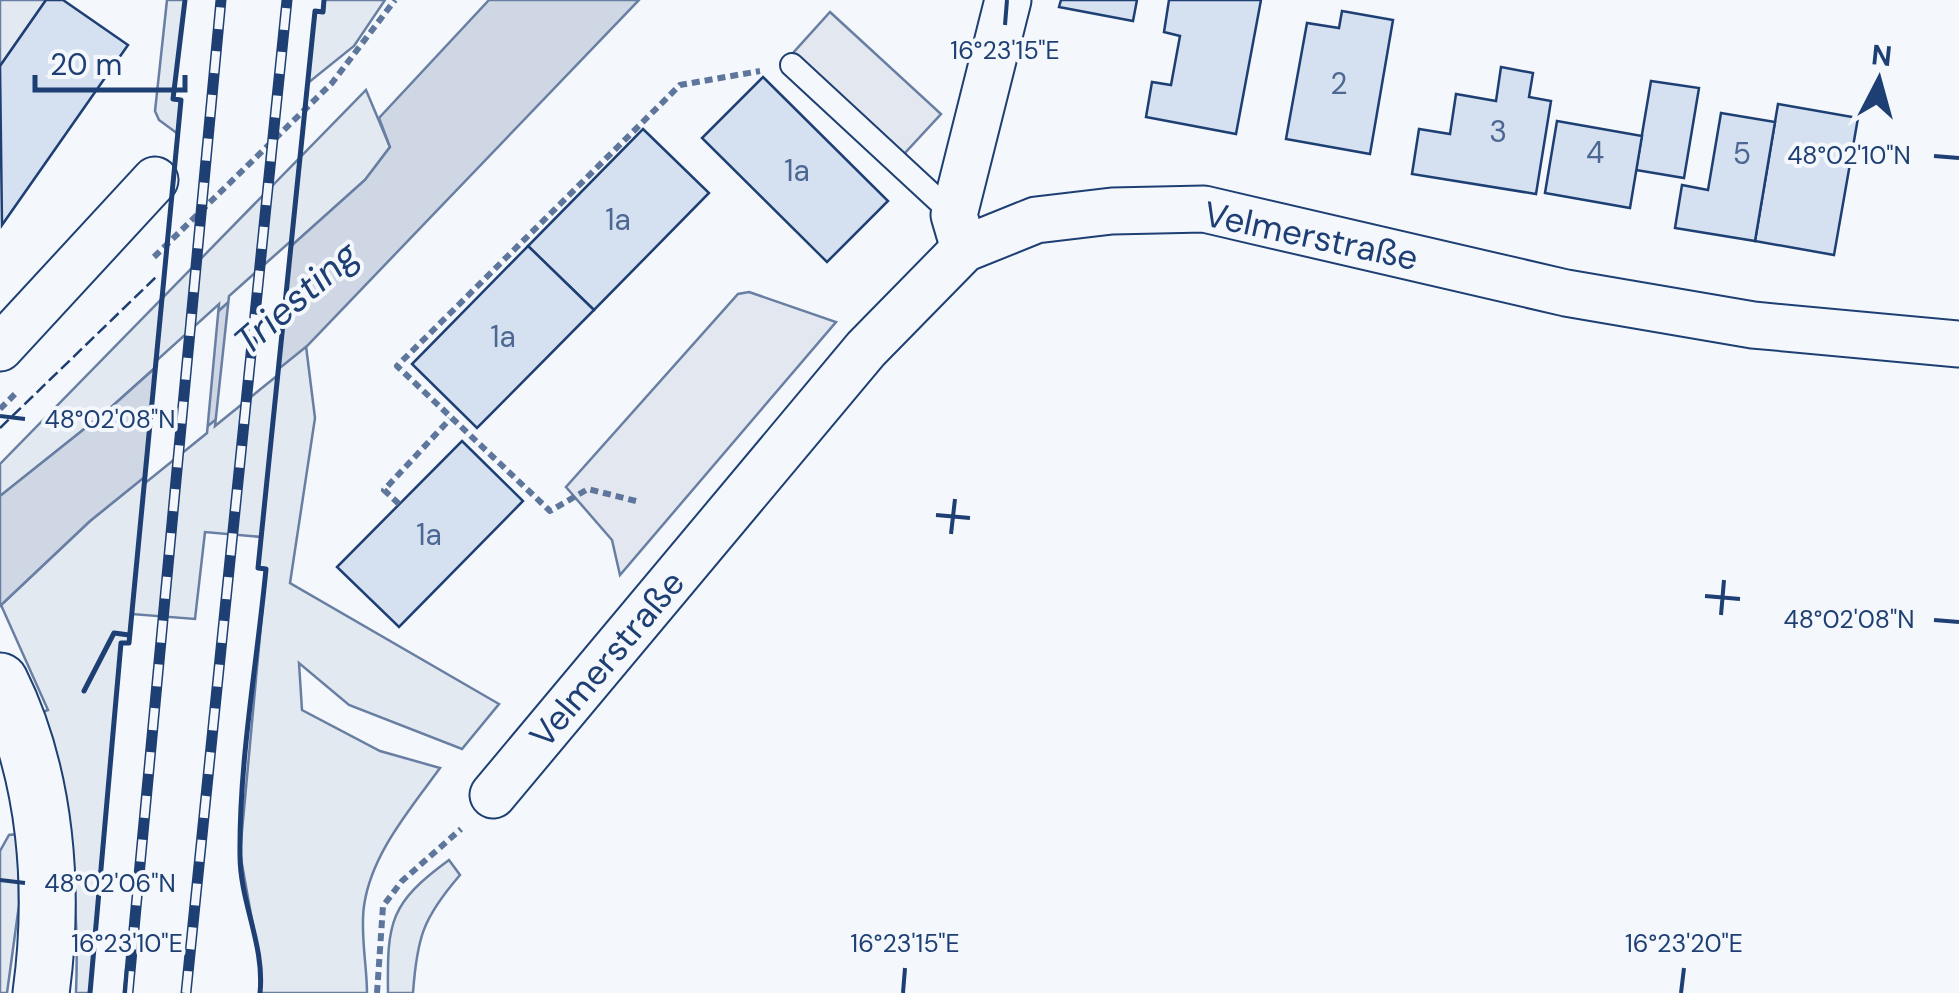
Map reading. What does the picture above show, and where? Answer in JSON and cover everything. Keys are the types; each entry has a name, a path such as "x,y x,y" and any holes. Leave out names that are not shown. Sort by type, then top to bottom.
{"street":[{"path":"959,232 1008,0"},
{"path":"14,365 155,180"},
{"name":"Velmerstraße","path":"494,795 959,232 1112,211 1204,208 1566,293 1753,325 1959,344"},
{"path":"2,685 32,777 44,850 47,930 41,993"}],"lane":[{"path":"792,65 959,232"}],"path":[{"path":"151,260 332,84 395,0"},
{"path":"636,501 588,490 550,510 398,366 469,300 680,85 792,65"},
{"path":"0,409 14,365"},
{"path":"399,504 384,490 450,419"},
{"path":"377,993 383,906 402,881 494,795"}],"shaded area":[{"path":"0,0 46,0 0,66"},
{"path":"167,0 185,0 173,99 181,100 178,134 159,120 155,111"},
{"path":"324,0 385,0 354,46 308,83 315,11 323,11"},
{"path":"830,12 941,114 904,154 793,53"},
{"path":"366,90 390,147 365,180 108,410 0,496 0,464"},
{"path":"749,292 836,322 620,575 612,540 566,487 738,294"},
{"path":"306,346 315,418 290,583 499,704 462,749 349,705 299,663 302,710 380,751 440,768 383,850 368,887 363,927 367,993 260,993 259,959 240,853 266,570 258,568 261,537 205,532 195,619 132,614 129,643 121,644 90,993 76,993 74,885 65,818 40,713 48,710 1,605 90,521"},
{"path":"18,834 19,905 7,993 0,993 0,851 9,835"},
{"path":"449,860 460,875 424,929 413,993 388,993 389,948 396,916 414,889"}],"water":[{"name":"Triesting","path":"489,0 639,0 307,346 90,521 0,606 0,496 108,410 365,180 390,147 379,118"}],"pier":[{"path":"292,240 278,375 215,426 229,296"},
{"path":"219,304 207,433 144,484 156,361"}],"building":[{"path":"46,0 63,0 128,45 2,225 0,66"},
{"path":"1061,0 1137,0 1133,21 1059,7"},
{"path":"1169,0 1261,0 1236,134 1146,117 1152,82 1171,85 1180,36 1164,32"},
{"path":"1342,11 1393,20 1370,154 1286,139 1307,23 1339,28"},
{"path":"1501,67 1533,73 1529,97 1551,101 1536,194 1412,174 1419,129 1450,134 1456,94 1496,101"},
{"path":"763,77 888,201 827,262 702,138"},
{"path":"1651,81 1699,88 1684,178 1636,170"},
{"path":"1778,104 1858,118 1834,255 1755,241"},
{"path":"1721,113 1775,122 1755,241 1675,228 1682,185 1708,190"},
{"path":"1557,121 1642,136 1630,208 1545,193"},
{"path":"643,129 709,193 594,310 528,246"},
{"path":"528,246 594,310 477,428 412,364"},
{"path":"462,441 523,501 399,627 337,567"}],"railway":[{"path":"128,993 221,0"},
{"path":"186,993 287,0"}],"fence":[{"path":"0,428 156,277"}],"wall":[{"path":"90,993 121,643 129,643 181,100 173,99 185,0"},
{"path":"260,993 259,958 241,873 242,784 266,569 258,568 315,11 323,12 324,0"},
{"path":"84,691 114,633 129,635"}]}
